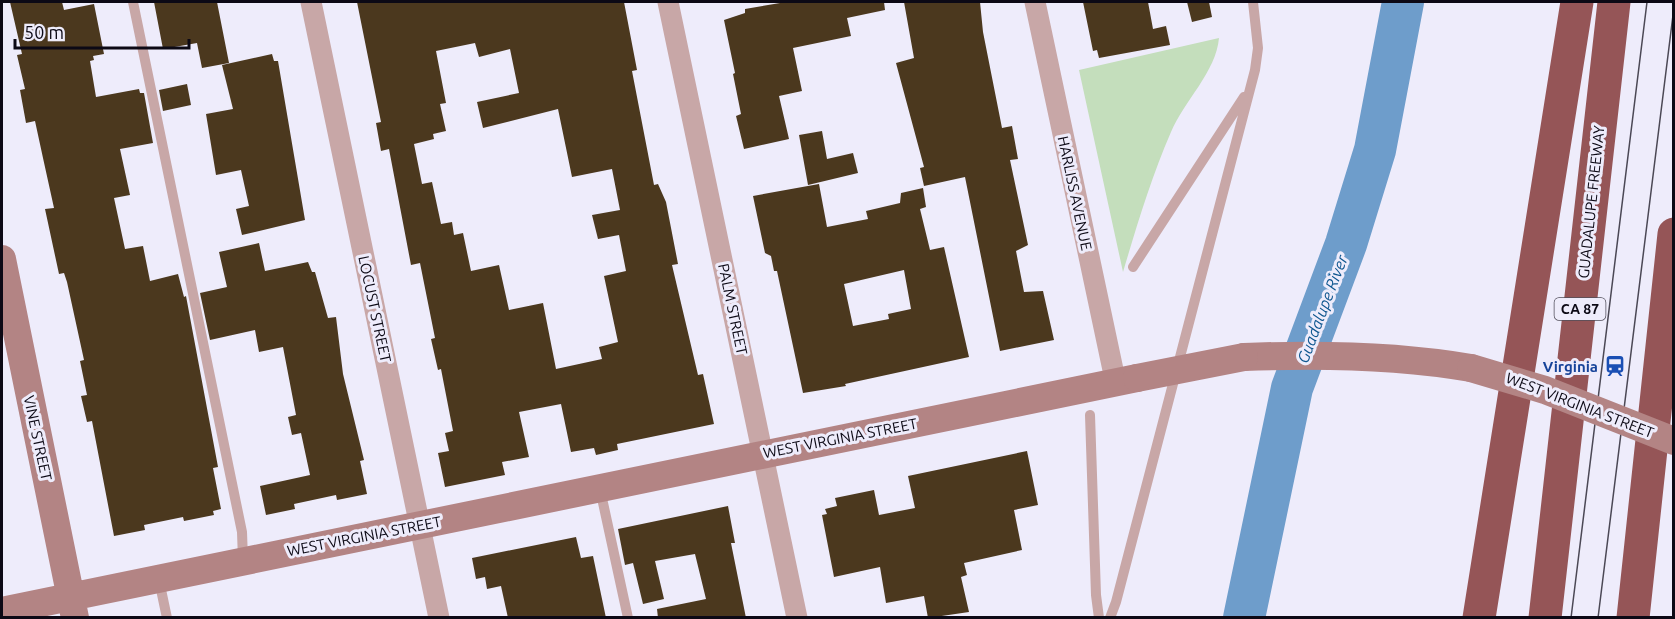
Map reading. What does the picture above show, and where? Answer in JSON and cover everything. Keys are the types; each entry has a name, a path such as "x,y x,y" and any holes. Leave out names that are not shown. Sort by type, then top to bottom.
{"highway":[{"path":"1479,618 1576,2"},
{"name":"GUADALUPE FREEWAY","path":"1545,618 1614,2"},
{"path":"1633,618 1674,234"}],"street":[{"name":"LOCUST STREET","path":"311,2 439,618"},
{"name":"PALM STREET","path":"668,2 797,618"},
{"name":"HARLISS AVENUE","path":"1035,2 1126,381"},
{"name":"VINE STREET","path":"2,260 72,607"},
{"name":"WEST VIRGINIA STREET","path":"2,611 72,607 158,578 763,453 1244,357 1363,356 1422,359 1471,368 1545,390 1674,441"}],"lane":[{"path":"133,2 240,520 243,560"},
{"path":"1110,618 1116,603 1250,89 1258,48 1253,2"},
{"path":"1133,267 1250,89"},
{"path":"1090,416 1096,595 1099,618"},
{"path":"599,487 628,618"},
{"path":"158,578 167,618"}],"green space":[{"path":"1219,38 1212,63 1177,120 1164,149 1123,272 1079,70"}],"building":[{"path":"10,2 62,2 64,10 94,4 104,54 93,56 94,60 90,61 96,97 139,89 140,93 144,93 153,143 120,149 130,195 114,198 125,249 143,246 150,281 178,274 184,297 186,296 218,467 213,468 221,509 213,511 214,515 184,521 183,517 144,525 145,530 114,536 92,421 87,422 81,396 87,395 80,361 84,360 67,282 64,273 59,274 45,209 54,208 35,121 26,123 20,90 25,89 17,55 22,54"},
{"path":"154,2 217,2 229,63 202,68 197,43 163,49"},
{"path":"357,2 624,2 637,70 632,71 654,185 658,184 666,202 678,264 672,265 698,375 703,374 714,424 617,444 618,450 596,455 594,448 571,452 561,404 519,412 529,457 502,462 505,475 445,487 438,453 449,451 445,433 453,431 441,369 438,370 431,339 435,338 420,263 411,265 389,149 381,151 376,123 381,122","holes":["475,43 479,57 510,49 519,93 477,102 483,128 558,109 572,177 612,169 620,210 592,215 598,239 619,235 626,271 604,276 618,342 599,347 602,359 556,369 543,303 509,310 499,265 471,271 463,233 454,235 452,222 441,224 432,182 422,184 414,144 434,139 433,134 446,131 440,104 446,103 436,51"]},
{"path":"786,2 884,2 885,10 847,18 851,36 793,48 802,91 779,96 789,139 744,149 736,116 741,114 724,20 745,13 745,9"},
{"path":"904,2 980,2 983,32 1002,128 1012,126 1018,159 1010,160 1028,245 1016,251 1024,292 1043,291 1054,340 1000,351 965,177 924,186 920,168 924,167 896,63 914,58"},
{"path":"1083,2 1148,2 1153,29 1166,26 1170,45 1099,58 1097,50 1093,51"},
{"path":"1187,2 1209,2 1212,17 1192,22"},
{"path":"272,54 274,61 278,61 305,220 242,235 236,209 249,206 241,170 216,175 206,114 233,109 222,65"},
{"path":"187,84 191,105 163,111 159,90"},
{"path":"822,131 827,159 853,153 858,173 808,185 799,135"},
{"path":"819,184 827,227 868,219 866,211 900,203 901,193 923,188 926,207 920,209 930,250 944,247 969,357 845,384 846,386 803,393 777,271 774,271 771,256 765,253 753,196","holes":["904,270 911,309 888,314 889,319 853,326 844,284"]},
{"path":"259,243 265,271 308,262 312,272 315,272 328,318 336,317 343,374 364,460 360,461 367,494 337,500 336,495 294,504 295,509 266,515 260,486 310,475 301,433 292,435 288,417 296,415 283,347 259,352 255,330 210,340 200,293 227,287 219,252"},
{"path":"1027,451 1038,505 1014,510 1022,550 964,563 967,575 961,577 969,612 928,618 924,596 886,603 880,567 834,577 822,515 827,514 825,509 837,506 835,498 874,490 879,515 915,508 908,476"},
{"path":"728,506 735,543 731,543 746,618 658,618 657,609 706,599 695,554 655,561 664,599 643,604 633,563 625,565 618,529"},
{"path":"576,537 581,558 593,556 606,618 508,618 501,586 487,589 485,577 476,579 472,558"}],"waterway":[{"name":"Guadalupe River","path":"1244,618 1292,388 1346,244 1375,150 1403,2"}],"tram line":[{"path":"1571,618 1647,2"},
{"path":"1598,618 1674,7"}],"place":[{"name":"Virginia","path":"1615,366"}]}
